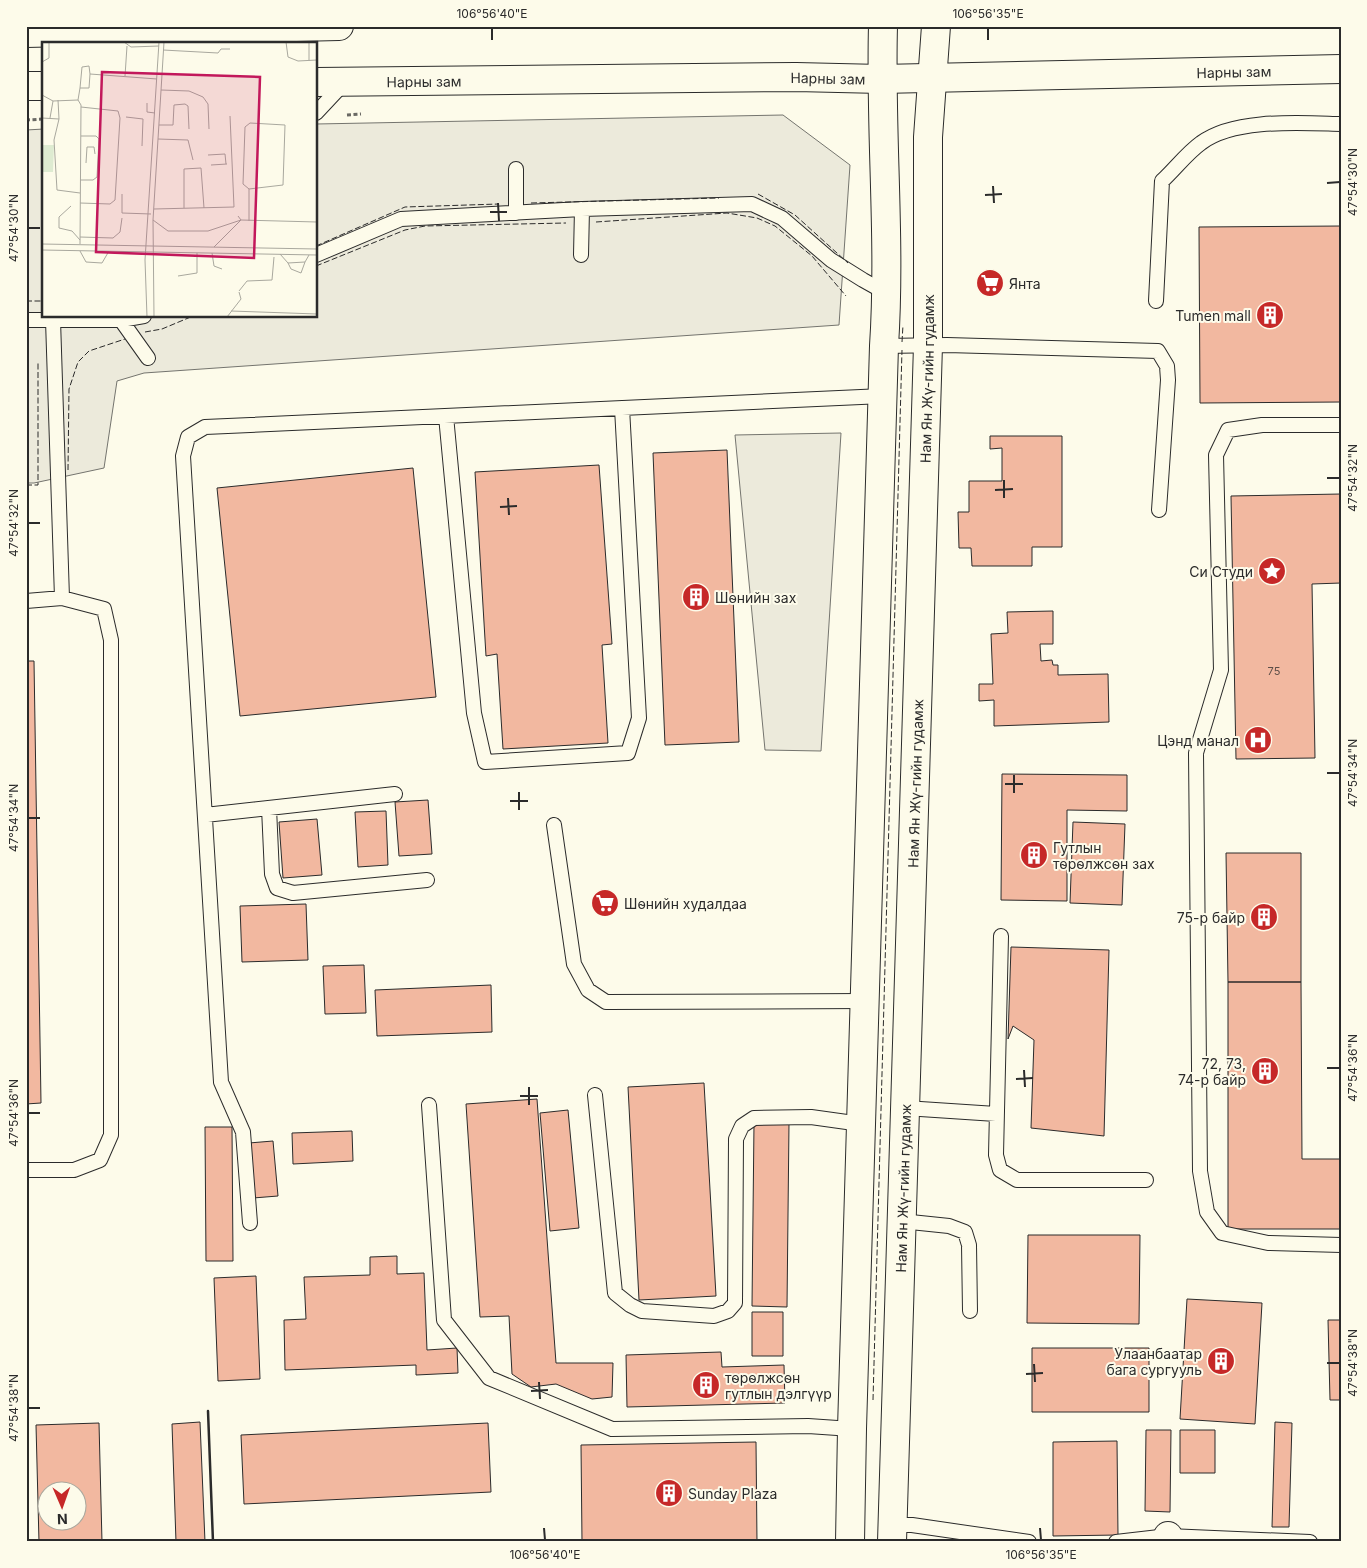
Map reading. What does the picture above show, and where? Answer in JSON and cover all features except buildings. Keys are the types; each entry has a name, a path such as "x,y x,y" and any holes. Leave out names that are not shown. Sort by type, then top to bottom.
{"main road":[{"path":"26,33 339,26"},
{"path":"850,1542 884,346 888,294 881,79 883,26"},
{"name":"Нам Ян Жү-гийн гудамж","path":"892,1533 928,345 928,137 936,26"},
{"name":"Нарны зам","path":"318,82 767,77 881,79 1341,69"},
{"path":"26,86 42,86"}],"lane":[{"path":"318,111 346,82"},
{"path":"1156,301 1162,181 1202,142 1228,129 1283,123 1341,124"},
{"path":"516,169 516,213"},
{"path":"318,254 401,219 582,209 752,204 782,218 831,260 888,294"},
{"path":"581,255 582,209"},
{"path":"26,320 122,318 148,358"},
{"path":"53,320 62,598"},
{"path":"884,346 928,345 1158,351 1167,366 1168,380 1159,510"},
{"path":"250,1224 243,1132 221,1082 183,456 188,437 205,427 883,396"},
{"path":"446,416 474,713 485,762 628,752 639,718 622,408"},
{"path":"1341,425 1262,424 1228,430 1216,455 1221,670 1196,753 1200,1171 1207,1212 1222,1232 1268,1243 1341,1245"},
{"path":"26,601 62,598 104,609 111,640 111,1135 100,1160 74,1170 26,1170"},
{"path":"205,815 395,794"},
{"path":"269,808 272,874 277,888 293,893 427,880"},
{"path":"554,825 574,964 588,990 606,1002 865,1001"},
{"path":"1001,936 996,1114 996,1156 1000,1170 1017,1180 1146,1180"},
{"path":"595,1095 616,1293 630,1305 642,1311 714,1316 728,1311 735,1303 736,1139 742,1126 754,1118 811,1117 861,1124"},
{"path":"429,1105 444,1320 489,1378 612,1429 808,1426 852,1429"},
{"path":"905,1108 996,1114"},
{"path":"901,1222 949,1226 965,1232 969,1245 970,1312"},
{"path":"892,1533 912,1525 1029,1542"},
{"path":"1116,1542 1168,1539 1310,1542"}],"path":[{"path":"26,120 42,119"}],"shaded area":[{"path":"783,115 850,165 839,325 144,373 117,381 104,468 34,483 26,483 26,130 42,129 42,318 318,318 318,124"},
{"path":"841,433 821,751 765,750 735,435"}],"fence":[{"path":"758,194 795,215 848,263"},
{"path":"531,203 719,198"},
{"path":"318,245 405,207 499,204"},
{"path":"596,222 727,213 757,218 775,226 812,256 846,296"},
{"path":"318,265 405,230 425,226 566,223"},
{"path":"26,301 42,301"},
{"path":"145,332 162,329 188,318"},
{"path":"902,342 903,325"},
{"path":"68,470 69,389 78,362 89,351 125,339"},
{"path":"873,1400 902,350"},
{"path":"26,485 38,485 38,361"}],"wall":[{"path":"208,1411 213,1542"}],"place":[{"name":"Янта","path":"990,283"},
{"name":"Tumen mall","path":"1270,315"},
{"name":"Си Студи","path":"1272,571"},
{"name":"Шөнийн зах","path":"696,597"},
{"name":"Цэнд манал","path":"1258,740"},
{"name":"Гутлын төрөлжсөн зах","path":"1034,855"},
{"name":"Шөнийн худалдаа","path":"605,903"},
{"name":"75-р байр","path":"1264,917"},
{"name":"72, 73, 74-р байр","path":"1265,1071"},
{"name":"Улаанбаатар бага сургууль","path":"1221,1361"},
{"name":"төрөлжсөн гутлын дэлгүүр","path":"706,1385"},
{"name":"Sunday Plaza","path":"669,1493"}]}
